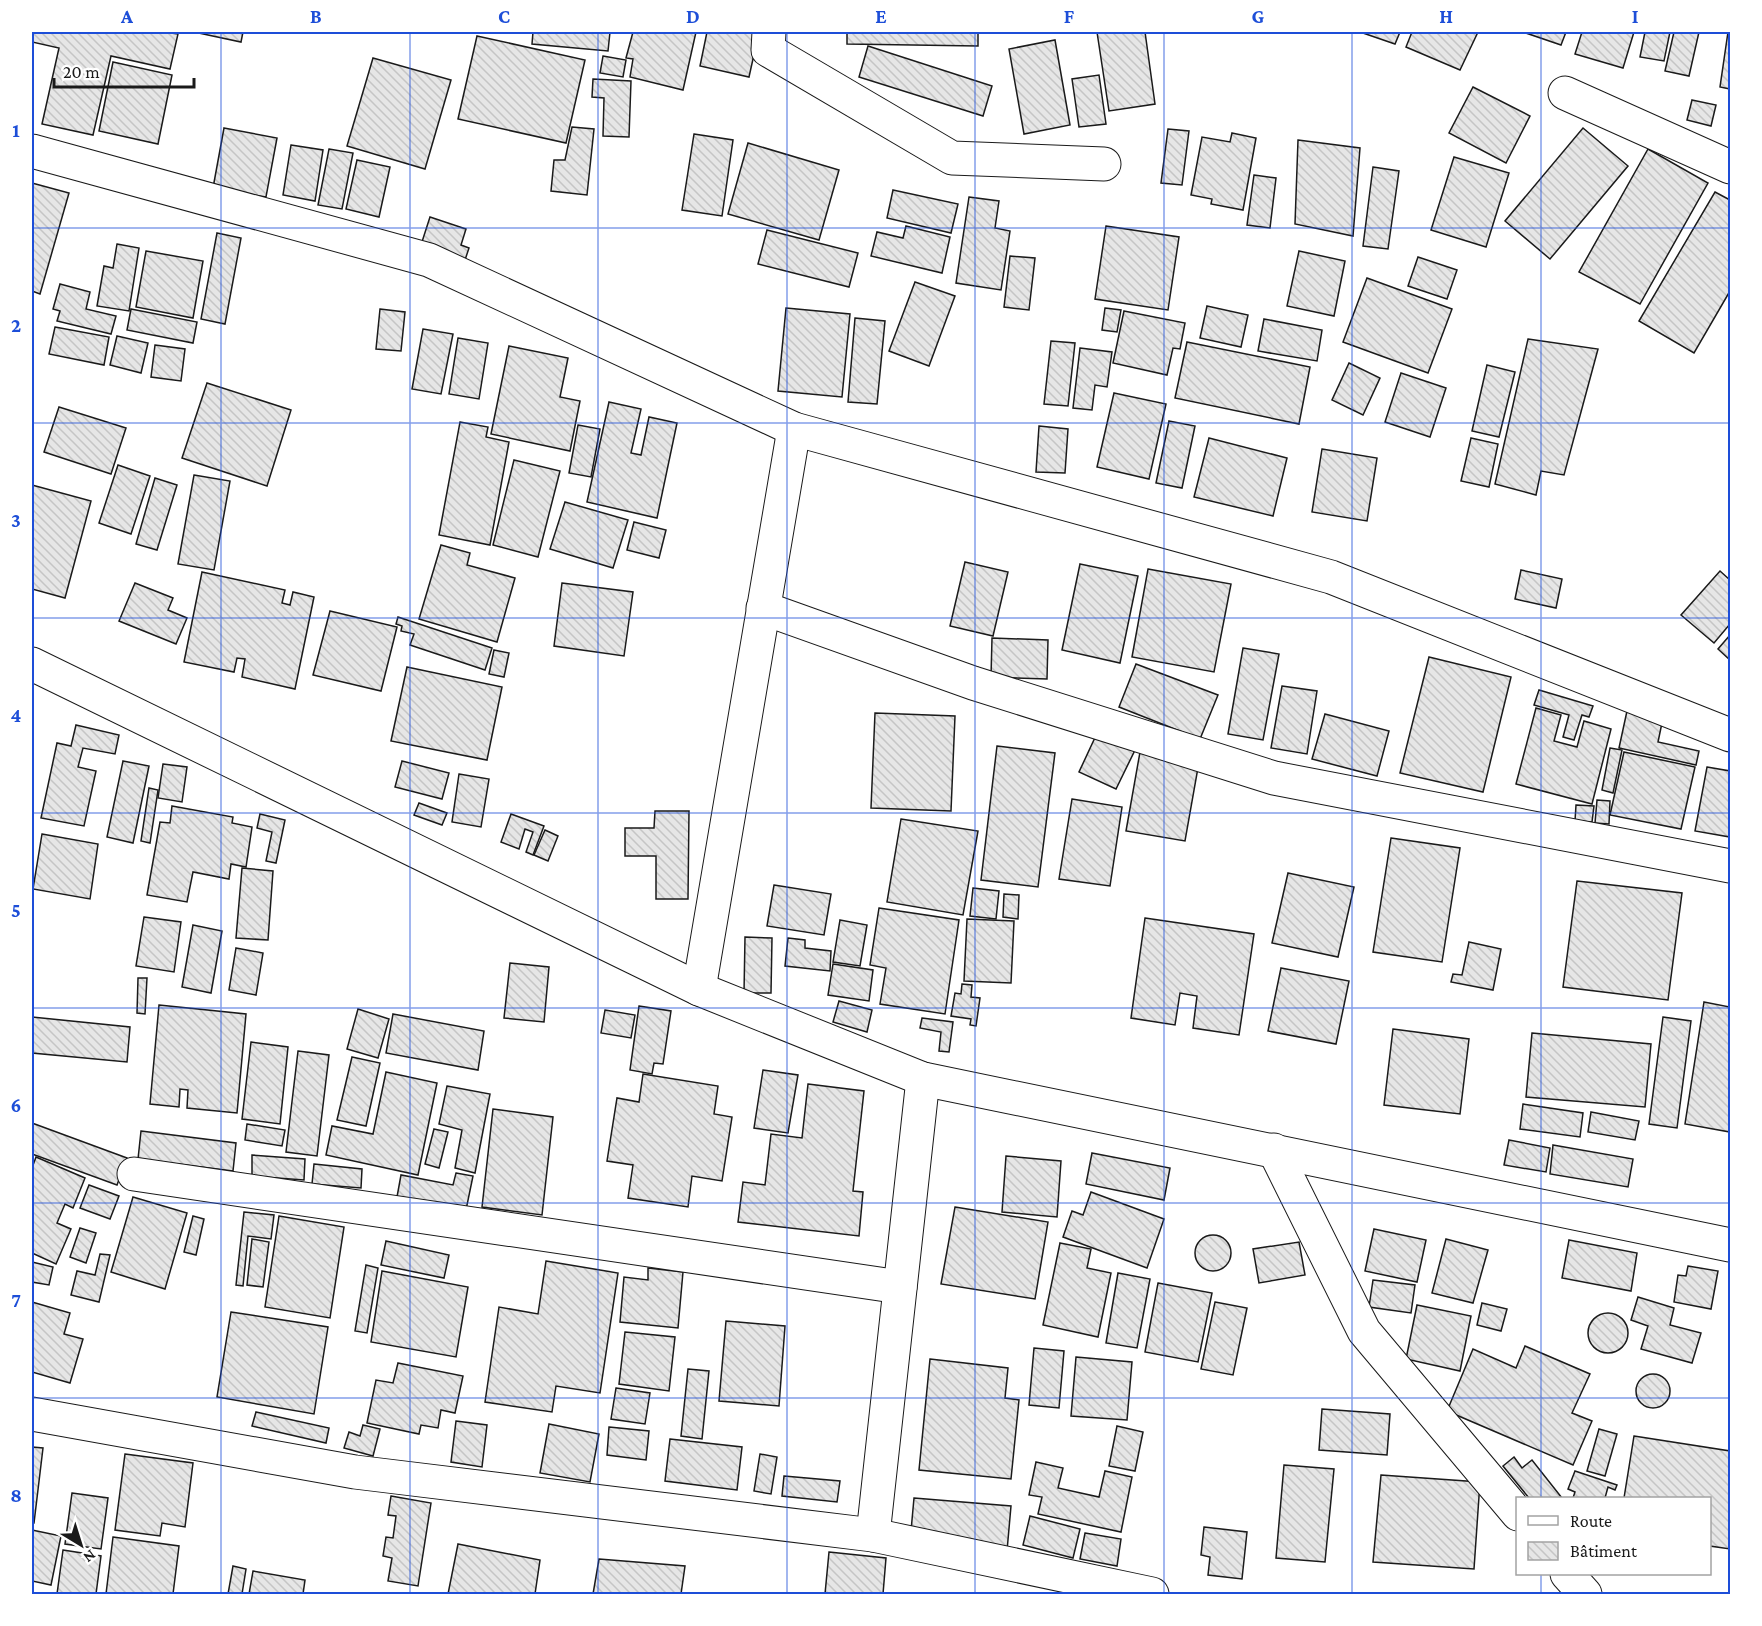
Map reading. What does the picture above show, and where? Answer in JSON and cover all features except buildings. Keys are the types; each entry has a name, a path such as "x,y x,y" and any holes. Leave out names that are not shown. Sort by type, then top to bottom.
{"street":[{"path":"769,32 768,50 952,158 1104,164"},
{"path":"1565,93 1731,167"},
{"path":"32,151 429,260 794,429 1331,577 1731,735"},
{"path":"699,988 794,429"},
{"path":"764,608 974,683 1274,778 1731,866"},
{"path":"32,664 699,988 923,1079 1731,1245"},
{"path":"873,1535 923,1079"},
{"path":"1274,1150 1364,1331 1516,1512"},
{"path":"135,1174 900,1287"},
{"path":"32,1414 355,1472 873,1535 1152,1594"},
{"path":"1569,1575 1585,1594"}]}
